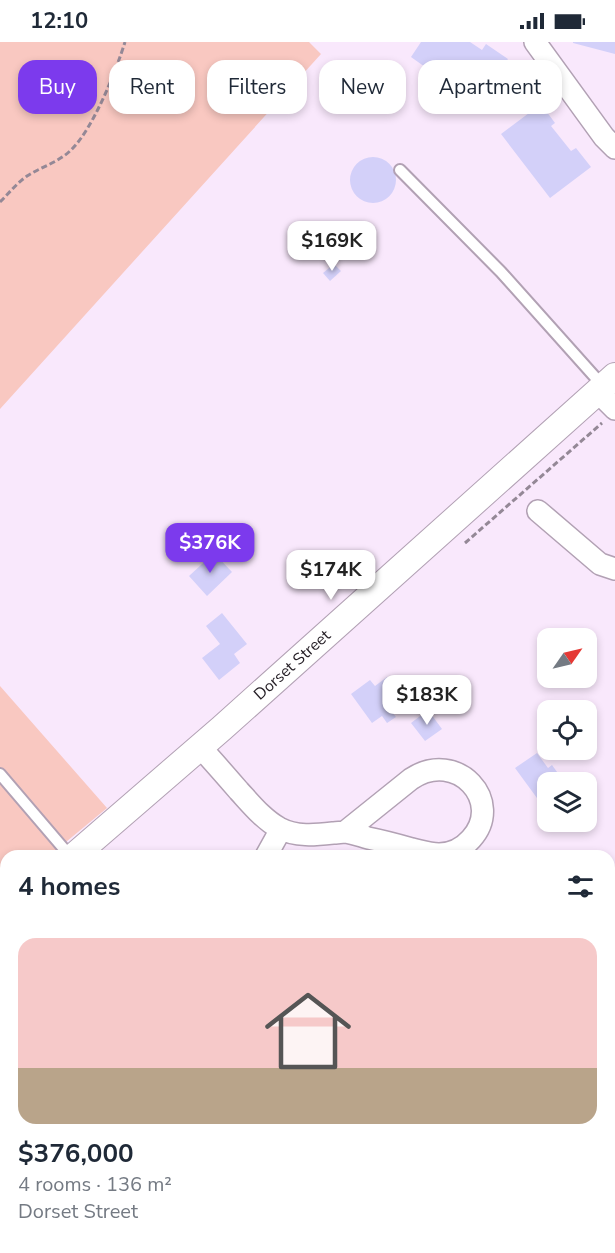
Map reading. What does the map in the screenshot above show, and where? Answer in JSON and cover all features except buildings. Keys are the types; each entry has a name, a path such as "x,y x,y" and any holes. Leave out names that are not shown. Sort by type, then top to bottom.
{"street":[{"path":"535,42 604,137 615,148"},
{"name":"Dorset Street","path":"79,850 240,713 608,391"},
{"path":"538,511 600,564 615,569"},
{"path":"200,747 259,813 281,829 312,835 345,832 419,850"},
{"path":"345,832 411,779 428,770 438,769 456,772 471,784 480,800 481,819 478,828 473,837 457,850"},
{"path":"269,850 281,829"}],"lane":[{"path":"400,170 501,272 608,391"},
{"path":"0,774 67,850"}],"path":[{"path":"0,202 26,177 62,157 79,141 99,105 120,59 125,42"}],"shaded area":[{"path":"0,42 309,42 321,54 307,69 307,60 207,60 207,114 267,114 0,409"},
{"path":"0,686 107,808 56,850 0,850"}]}
